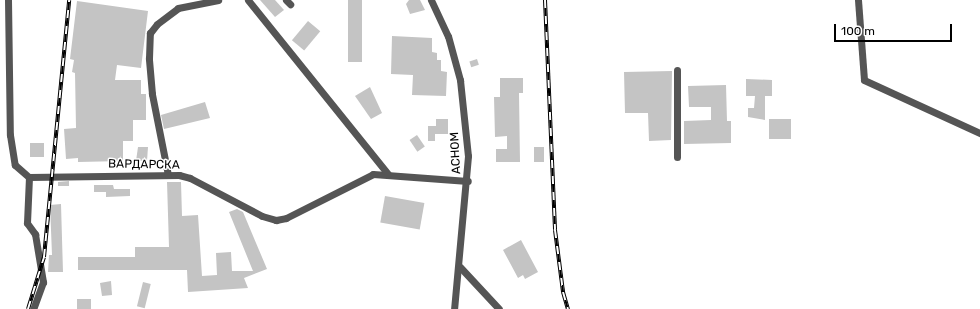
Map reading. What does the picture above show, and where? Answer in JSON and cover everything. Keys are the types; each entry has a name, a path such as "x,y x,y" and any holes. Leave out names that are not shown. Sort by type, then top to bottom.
{"street":[{"path":"8,0 10,135 15,165 29,177 27,223 35,234 43,282 33,309"},
{"path":"168,175 152,94 148,58 150,33 157,24 178,8 218,0"},
{"path":"248,0 388,174"},
{"name":"АСНОМ","path":"432,0 448,36 460,80 468,156 468,181 460,266 454,309"},
{"path":"858,0 864,80 980,133"},
{"path":"677,70 677,157"},
{"name":"ВАРДАРСКА","path":"29,177 168,175 190,178 262,216 276,220 286,218 362,177 373,174 468,181"},
{"path":"460,266 499,309"}],"building":[{"path":"260,0 275,0 284,10 275,17"},
{"path":"348,0 362,0 362,62 348,62"},
{"path":"409,0 420,0 425,10 410,14 406,4"},
{"path":"77,1 148,11 141,68 117,65 115,80 141,80 141,94 146,94 146,120 133,120 133,141 123,141 123,161 78,162 78,158 66,159 64,129 76,128 75,73 72,72 74,60 70,59"},
{"path":"308,21 320,31 304,50 292,40"},
{"path":"392,36 432,38 432,52 437,53 437,60 441,60 441,71 447,72 446,96 412,95 413,75 391,74"},
{"path":"477,59 479,65 471,67 469,61"},
{"path":"672,71 671,140 649,141 648,113 625,113 624,72"},
{"path":"500,78 523,78 523,93 519,93 520,162 496,162 496,149 507,149 507,136 495,137 494,97 500,97"},
{"path":"746,79 772,80 772,96 765,96 765,120 748,117 748,108 754,108 755,96 746,96"},
{"path":"726,85 727,121 731,121 731,143 684,144 684,121 711,120 711,107 689,107 688,86"},
{"path":"370,87 382,113 371,119 355,96"},
{"path":"205,102 210,118 164,129 161,115"},
{"path":"436,119 448,119 448,134 435,134 435,141 428,141 428,126 436,126"},
{"path":"769,119 791,119 791,139 769,139"},
{"path":"417,135 425,147 417,152 410,140"},
{"path":"30,143 44,143 44,157 30,157"},
{"path":"138,147 148,147 147,161 136,161"},
{"path":"534,147 544,147 544,162 534,162"},
{"path":"69,181 69,186 58,186 58,182"},
{"path":"167,182 181,182 182,216 198,215 202,276 217,275 216,253 231,252 232,271 253,271 229,212 237,209 243,212 267,269 244,278 248,288 188,292 187,270 78,270 78,257 135,257 135,247 169,247"},
{"path":"94,185 113,185 114,189 130,189 130,196 106,197 106,192 94,192"},
{"path":"385,196 424,203 420,230 380,223"},
{"path":"61,204 63,272 48,272 49,255 52,255 50,205"},
{"path":"521,240 538,272 525,279 523,275 518,278 503,250"},
{"path":"111,281 112,295 102,296 100,283"},
{"path":"143,282 151,284 145,308 137,306"},
{"path":"77,299 91,299 91,309 77,309"}],"railway":[{"path":"28,309 44,257 69,0"},
{"path":"545,0 555,230 563,292 568,309"}]}
